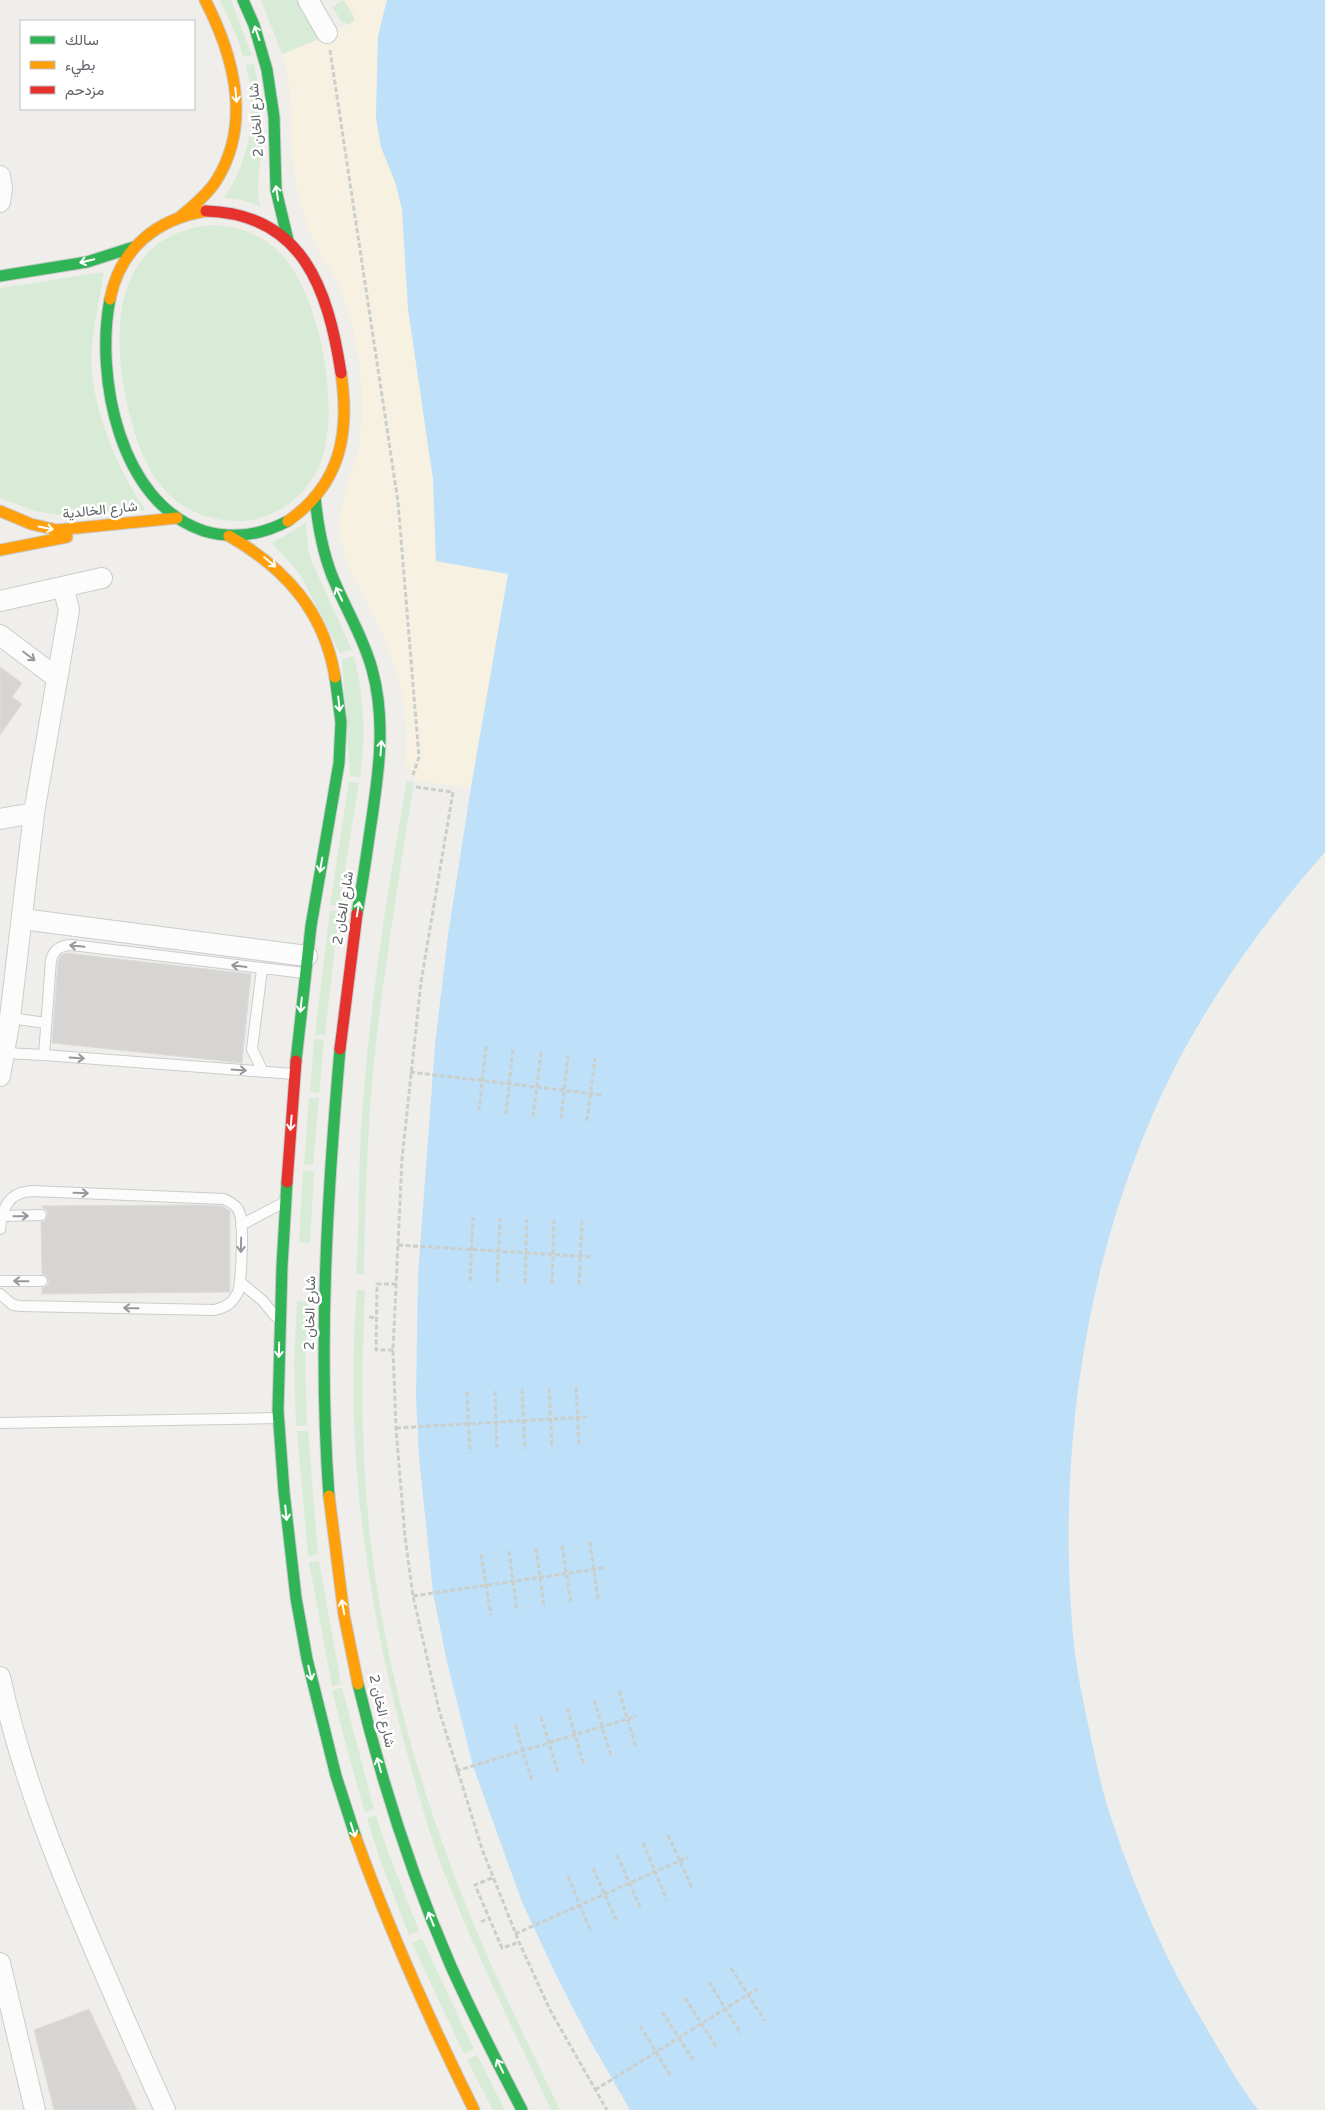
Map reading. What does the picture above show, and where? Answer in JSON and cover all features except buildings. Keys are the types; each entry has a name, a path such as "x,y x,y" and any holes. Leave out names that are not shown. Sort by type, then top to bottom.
{"main road":[{"name":"شارع الخان 2","path":"181,216 205,194 225,166 231,150 237,117 236,95 228,54 205,0"},
{"name":"شارع الخان 2","path":"243,0 254,25 268,70 274,117 276,190 288,240"},
{"path":"206,211 244,215 268,225 288,240 311,271 320,289 333,329 341,378 342,425 340,448 330,477 315,498 297,514 276,527 255,534 229,536 195,528 177,518 157,503 140,478 122,438 109,389 105,338 110,295 118,270 134,247 156,228 181,216 206,211"},
{"path":"0,276 87,262 134,247"},
{"name":"شارع الخان 2","path":"315,498 319,532 328,567 360,633 373,673 380,717 381,740 377,787 351,957 343,1024 325,1280 325,1429 329,1500 338,1571 343,1606 363,1702 383,1778 406,1852 443,1948 522,2110"},
{"name":"شارع الخالدية","path":"0,512 31,524 57,530 177,518"},
{"path":"0,550 63,538 103,526"},
{"name":"شارع الخان 2","path":"229,536 266,558 296,587 316,617 323,634 338,687 340,706 340,753 306,965 284,1202 278,1418 288,1527 306,1658 339,1786 359,1850 402,1960 427,2017 474,2110"}],"street":[{"path":"308,0 328,33"},
{"path":"0,176 2,188 0,202"},
{"path":"0,601 102,578"},
{"path":"0,1076 10,1018 34,813 69,610 65,594 61,588"},
{"path":"0,634 57,678"},
{"path":"0,819 34,813"},
{"path":"22,919 306,965"},
{"path":"0,1677 23,1765 46,1834 165,2110"},
{"path":"0,1964 5,2007 34,2110"}],"lane":[{"path":"44,1055 51,960 54,952 64,945 262,969 306,965"},
{"path":"262,969 252,1049 263,1072"},
{"path":"10,1018 46,1023"},
{"path":"5,1053 296,1075"},
{"path":"0,1229 1,1216 7,1202 18,1194 25,1192 216,1198 231,1202 237,1207 241,1225 240,1282 235,1298 230,1304 214,1310 21,1306 13,1305 0,1294"},
{"path":"241,1225 284,1202"},
{"path":"1,1216 41,1216"},
{"path":"0,1281 42,1281"},
{"path":"240,1282 263,1301 280,1324"},
{"path":"0,1423 278,1418"}],"path":[{"path":"328,33 398,502 419,757 413,775"},
{"path":"416,787 453,792 421,982 402,1159 393,1350 396,1428 404,1527 413,1596 439,1710 456,1771 492,1878 518,1942 550,2010 607,2110"},
{"path":"479,1112 486,1046"},
{"path":"506,1114 513,1050"},
{"path":"533,1117 540,1052"},
{"path":"561,1119 568,1055"},
{"path":"587,1121 595,1058"},
{"path":"410,1072 603,1095"},
{"path":"470,1281 472,1217"},
{"path":"497,1282 500,1218"},
{"path":"525,1283 527,1219"},
{"path":"552,1284 554,1220"},
{"path":"579,1285 582,1221"},
{"path":"398,1245 593,1257"},
{"path":"393,1350 376,1350 377,1284 396,1284"},
{"path":"370,1317 377,1318"},
{"path":"576,1387 580,1447"},
{"path":"550,1388 552,1449"},
{"path":"522,1389 525,1450"},
{"path":"495,1390 497,1452"},
{"path":"468,1392 470,1453"},
{"path":"396,1428 587,1417"},
{"path":"590,1542 598,1599"},
{"path":"562,1546 571,1603"},
{"path":"536,1548 544,1607"},
{"path":"509,1551 517,1611"},
{"path":"481,1554 490,1615"},
{"path":"413,1596 604,1568"},
{"path":"619,1692 636,1748"},
{"path":"594,1700 611,1756"},
{"path":"567,1708 584,1765"},
{"path":"456,1771 637,1716"},
{"path":"541,1717 558,1772"},
{"path":"516,1725 532,1780"},
{"path":"668,1835 692,1888"},
{"path":"643,1843 667,1900"},
{"path":"617,1855 641,1909"},
{"path":"515,1934 688,1857"},
{"path":"593,1868 617,1922"},
{"path":"568,1876 591,1932"},
{"path":"492,1878 475,1885 502,1948 518,1942"},
{"path":"480,1922 489,1918"},
{"path":"731,1968 765,2021"},
{"path":"709,1982 741,2034"},
{"path":"595,2090 701,2022 757,1989"},
{"path":"685,1998 717,2048"},
{"path":"662,2012 694,2061"},
{"path":"640,2026 670,2075"}],"green space":[{"path":"220,0 231,0 252,55 243,57 237,37"},
{"path":"261,0 299,0 322,38 282,54"},
{"path":"344,0 354,18 354,21 348,25 342,22 332,7"},
{"path":"254,63 262,124 258,183 260,206 242,200 224,198 241,167 250,134 251,100 246,65"},
{"path":"213,225 238,229 262,239 276,249 291,267 305,291 315,320 323,351 327,383 329,413 326,441 320,464 314,476 299,496 278,511 267,516 242,521 208,517 198,513 178,502 162,487 148,466 138,442 127,405 121,365 120,336 122,309 128,284 140,262 158,244 182,231"},
{"path":"104,272 92,344 94,388 105,431 123,473 145,510 58,515 35,511 0,498 0,288"},
{"path":"306,523 311,560 352,650 340,653 300,574 272,543"},
{"path":"354,656 363,716 360,777 350,776 342,659"},
{"path":"349,781 359,783 339,906 330,905"},
{"path":"407,781 414,782 386,962 373,1071 369,1122 364,1275 356,1274 365,1073 380,948"},
{"path":"330,910 339,912 325,1035 315,1035"},
{"path":"314,1039 324,1040 319,1093 310,1092"},
{"path":"309,1098 319,1098 313,1165 304,1164"},
{"path":"303,1170 314,1171 310,1243 299,1242"},
{"path":"357,1290 365,1291 363,1422 368,1520 379,1599 398,1695 425,1790 457,1883 495,1973 560,2110 551,2110 485,1969 448,1883 413,1776 396,1711 374,1607 366,1555 355,1449 353,1396"},
{"path":"297,1301 308,1302 305,1360 307,1426 296,1426 294,1363"},
{"path":"297,1431 308,1431 318,1554 308,1556"},
{"path":"319,1561 341,1684 332,1686 309,1562"},
{"path":"342,1688 374,1809 365,1812 332,1690"},
{"path":"376,1815 389,1855 419,1931 409,1935 379,1857 367,1818"},
{"path":"422,1939 474,2049 464,2054 412,1943"},
{"path":"477,2055 505,2110 493,2110 467,2060"}],"sand":[{"path":"344,0 387,0 384,7 377,55 376,118 378,134 395,182 402,209 408,309 433,479 436,560 509,574 471,787 419,781 405,764 406,723 400,684 379,627 345,557 341,539 340,516 342,505 361,434 360,368 353,330 342,293 313,239 301,206 293,158 291,105 287,71 282,54 322,38 354,21 354,14"}],"water":[{"path":"387,0 1325,0 1325,852 1251,944 1208,1009 1170,1078 1129,1174 1109,1236 1094,1299 1082,1364 1074,1428 1069,1494 1069,1559 1074,1648 1093,1749 1109,1812 1132,1877 1166,1955 1225,2060 1258,2110 630,2110 588,2037 556,1975 522,1902 473,1766 447,1662 433,1593 419,1457 416,1397 418,1275 435,1045 448,935 471,787 508,574 436,561 433,479 408,309 402,209 395,182 381,147 376,118 378,36"}],"traffic: fast":[{"path":"243,0 254,25 267,70 274,117 276,190 288,240"},
{"path":"0,276 87,262 134,247"},
{"path":"110,299 106,330 106,364 111,399 120,433 133,466 151,494 175,516 204,531 215,534 247,535 268,530 288,521"},
{"path":"315,497 324,553 336,585 369,658 377,689 380,750 376,790 357,914"},
{"path":"296,1061 311,926 339,763 341,722 335,677"},
{"path":"329,1496 324,1385 324,1329 331,1161 340,1049"},
{"path":"287,1182 282,1266 278,1411 284,1492 296,1598 307,1659 336,1776 356,1838"},
{"path":"358,1684 387,1791 422,1896 458,1983 522,2110"}],"traffic: slow":[{"path":"181,216 204,196 216,181 227,159 234,137 236,113 231,67 224,44 205,0"},
{"path":"110,299 122,265 143,239 171,221 206,211"},
{"path":"288,521 320,491 338,456 344,416 341,373"},
{"path":"0,511 31,524 57,530 177,518"},
{"path":"229,536 268,562 299,594 322,632 330,653 335,677"},
{"path":"0,550 67,537"},
{"path":"329,1496 344,1615 358,1684"},
{"path":"356,1838 411,1976 474,2110"}],"traffic: jam":[{"path":"206,211 239,215 266,226 288,241 305,262 318,286 328,313 341,373"},
{"path":"340,1049 357,914"},
{"path":"287,1182 296,1061"}]}
